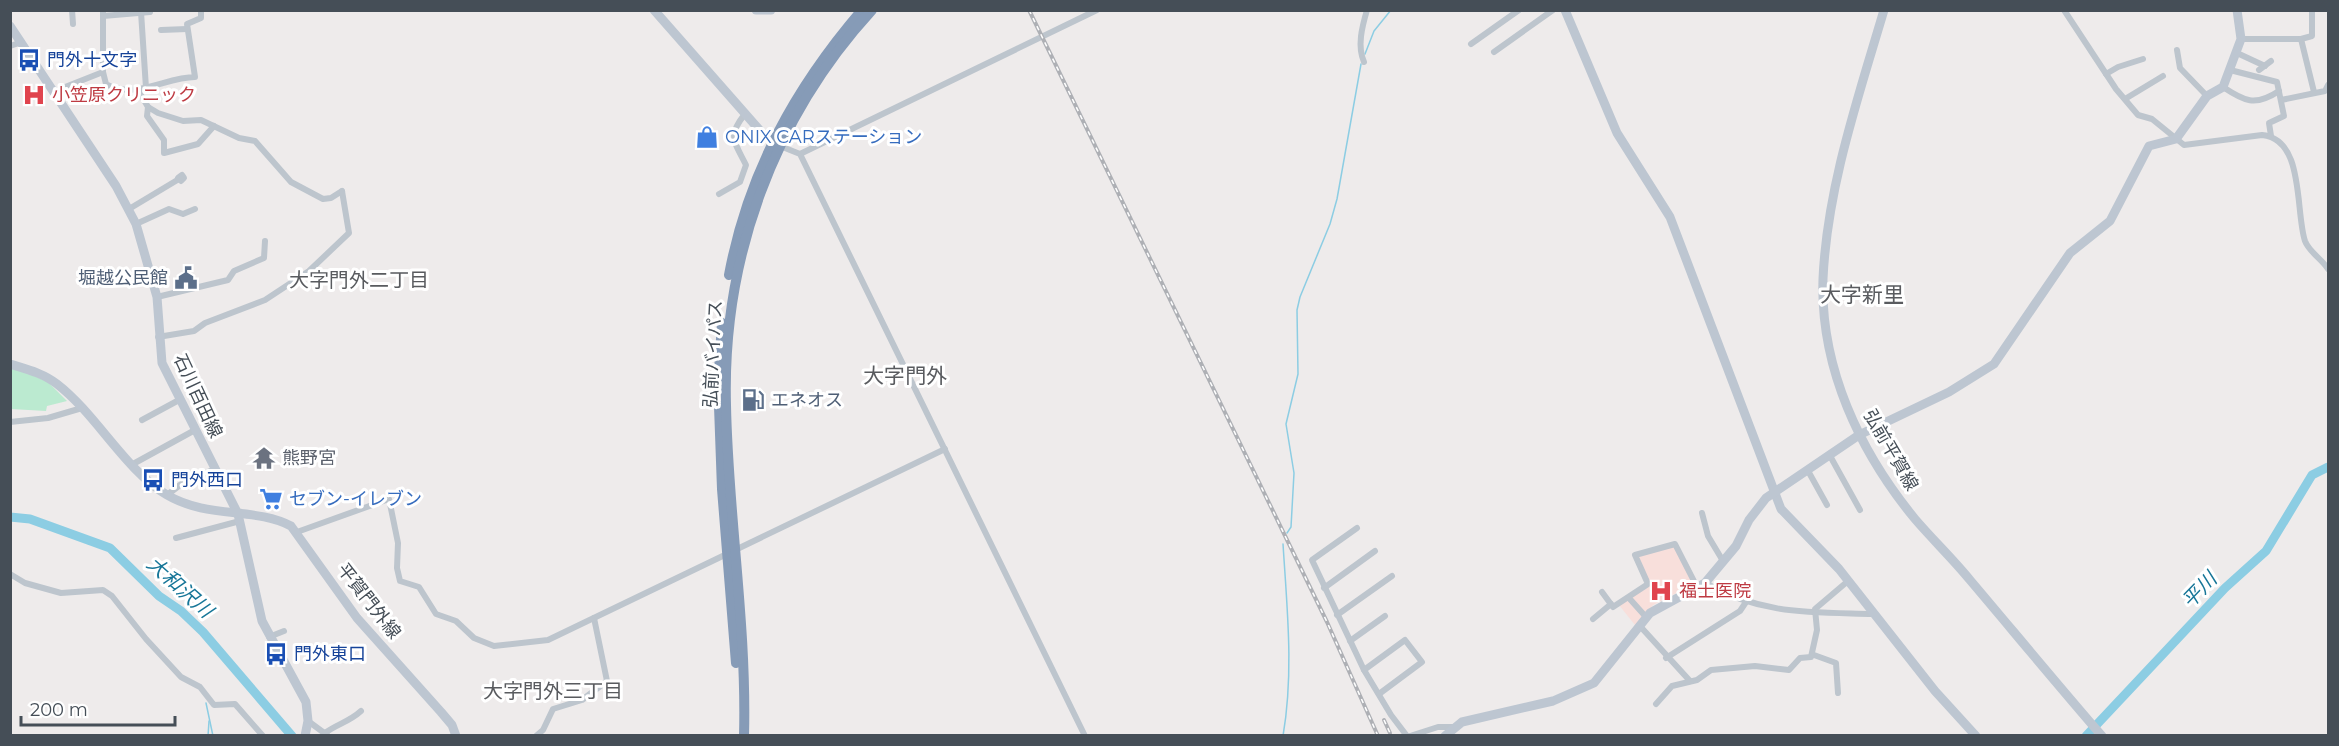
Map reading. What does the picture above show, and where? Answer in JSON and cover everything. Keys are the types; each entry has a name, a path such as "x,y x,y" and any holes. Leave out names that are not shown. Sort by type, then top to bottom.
{"highway":[{"name":"弘前バイパス","path":"744,735 744,673 719,429 720,343 734,252 743,217 776,144 789,107 817,66 862,10"},
{"name":"弘前バイパス","path":"776,144 819,75 872,10"},
{"name":"弘前バイパス","path":"731,553 737,668 737,735"}],"street":[{"path":"72,10 73,24"},
{"path":"150,12 103,13 103,72 106,84 114,88 138,90 175,78 195,77 187,29 190,21 201,18 201,10"},
{"path":"654,10 745,114 776,144 800,154 1085,735"},
{"path":"756,10 771,10"},
{"path":"800,154 1096,10"},
{"path":"1364,62 1360,54 1362,26 1366,10"},
{"path":"1471,44 1519,10"},
{"path":"1494,52 1553,10"},
{"path":"1565,10 1617,133 1670,217 1773,493 1784,514 1830,559 1935,691 1976,735"},
{"name":"弘前平賀線","path":"1884,10 1835,190 1824,271 1827,330 1835,371 1859,435 1878,469 1906,508 1949,554 2102,735"},
{"path":"2064,10 2106,74 2138,115 2152,119 2184,145 2271,136"},
{"path":"1357,528 1312,560 1364,670 1378,694 1408,735 1438,727 1453,727 1472,720 1553,701 1583,690 1603,674 1642,621 1654,609 1701,585 1736,546 1757,507 1773,493 1859,435 1949,392 1994,364 2070,253 2110,221 2149,146 2176,140 2207,96 2223,87 2241,39 2237,10"},
{"path":"2241,39 2301,39 2312,36 2312,10"},
{"path":"141,12 146,88"},
{"name":"石川百田線","path":"10,26 55,91 129,209 136,224 157,297 158,337 162,363 239,518 262,621 269,637 303,691 307,727"},
{"path":"161,30 187,29"},
{"path":"2301,39 2314,92"},
{"path":"10,46 22,42"},
{"path":"2177,50 2180,68 2207,96"},
{"path":"2237,52 2262,68 2271,62"},
{"path":"2106,74 2118,67 2143,59"},
{"path":"2230,70 2277,82 2284,117 2270,123 2271,136 2293,161 2306,244 2328,269"},
{"path":"55,91 103,72"},
{"path":"2125,99 2163,76"},
{"path":"2281,100 2325,91 2328,85"},
{"path":"2223,87 2243,101 2251,102 2271,97 2279,92"},
{"path":"138,90 148,107 147,116 164,140 164,153 198,144 214,126"},
{"path":"148,107 183,121 201,120 239,138 255,141 297,186 323,199 331,198 342,191 349,233 309,271 265,300 205,323 194,331 158,337"},
{"path":"719,194 740,182 746,165 732,138 734,127 745,114"},
{"path":"129,209 190,172"},
{"path":"136,224 169,209 183,214 195,209"},
{"path":"157,297 228,280 234,271 264,258 265,241"},
{"path":"10,364 45,376 82,408 133,464 167,495 208,510 239,518 285,523 297,532 389,499 398,543 397,568 400,580 418,587 436,614 456,621 474,638 494,646 548,640 945,449"},
{"path":"142,420 179,400"},
{"path":"10,422 48,418 82,408"},
{"path":"133,464 195,430"},
{"path":"1829,454 1860,510"},
{"path":"167,495 184,482 215,469"},
{"path":"1807,469 1827,505"},
{"path":"1702,513 1708,536 1723,561"},
{"path":"176,538 239,518"},
{"name":"平賀門外線","path":"297,532 357,618 441,712 457,735"},
{"path":"1602,592 1612,607 1629,598 1648,584 1635,555 1675,544 1701,585 1732,598 1782,611 1873,614"},
{"path":"1324,588 1375,551"},
{"path":"10,574 25,583 61,593 103,590 112,596 146,639 181,677 200,687 214,705 235,704 263,735"},
{"path":"1337,615 1392,576"},
{"path":"1814,655 1817,630 1815,609 1848,580"},
{"path":"1629,598 1666,658 1690,681"},
{"path":"1666,658 1740,611 1746,602"},
{"path":"1593,619 1611,604"},
{"path":"1350,641 1385,616"},
{"path":"536,735 543,730 553,709 582,700 607,681 594,618"},
{"path":"269,637 284,632"},
{"path":"1364,670 1405,640 1422,662 1378,694"},
{"path":"1656,704 1672,686 1690,681 1711,670 1755,666 1789,670 1800,658 1814,655 1836,663 1838,693"},
{"path":"307,727 326,734 334,726 349,722 361,711"},
{"path":"1444,735 1453,727"}],"shaded area":[{"name":"福士医院","path":"1674,545 1694,584 1653,605 1635,625 1619,605 1649,584 1636,556"}],"green space":[{"path":"11,366 48,382 67,401 47,406 46,411 11,409"}],"waterway":[{"path":"1365,54 1374,31 1391,10"},
{"path":"1287,533 1291,527 1294,473 1286,424 1298,374 1297,310 1300,297 1330,224 1337,199 1361,64"},
{"name":"平川","path":"2086,736 2225,588 2266,551 2312,475 2328,467"},
{"name":"大和沢川","path":"10,517 30,519 110,548 159,596 181,611 203,632 292,736"},
{"path":"1283,544 1289,664 1283,736"},
{"path":"206,703 213,736"},
{"path":"208,736 209,721"}],"railway":[{"path":"1029,10 1327,622 1378,736"},
{"path":"1384,720 1390,733"}],"place":[{"name":"門外十文字","path":"29,60"},
{"name":"小笠原クリニック","path":"34,95"},
{"name":"ONIX CARステーション","path":"707,137"},
{"name":"堀越公民館","path":"186,278"},
{"name":"エネオス","path":"753,400"},
{"name":"熊野宮","path":"264,458"},
{"name":"門外西口","path":"153,480"},
{"name":"セブン-イレブン","path":"271,499"},
{"name":"福士医院","path":"1661,591"},
{"name":"門外東口","path":"276,654"}],"district":[{"name":"大字門外二丁目","path":"359,280"},
{"name":"大字新里","path":"1862,295"},
{"name":"大字門外","path":"905,376"},
{"name":"大字門外三丁目","path":"553,691"}]}
